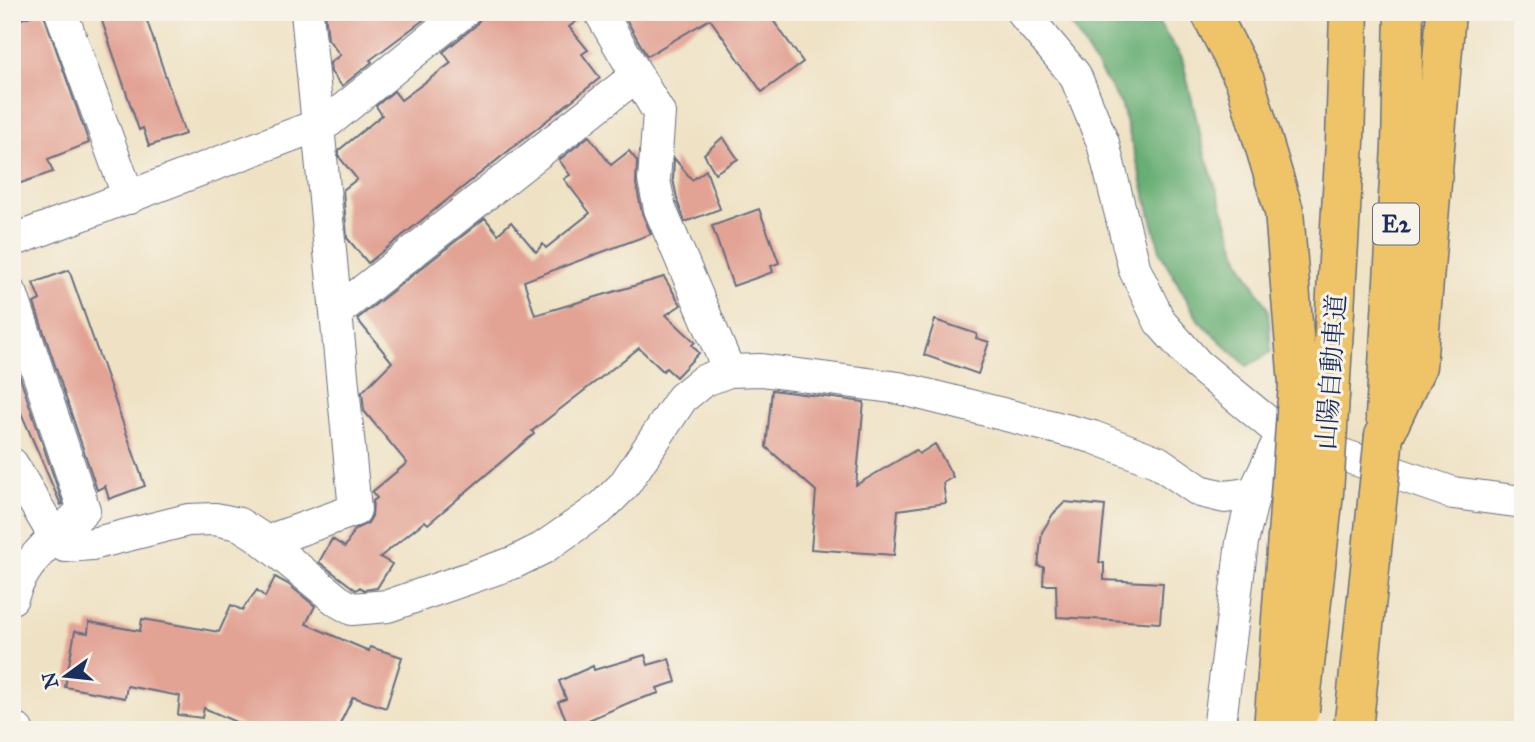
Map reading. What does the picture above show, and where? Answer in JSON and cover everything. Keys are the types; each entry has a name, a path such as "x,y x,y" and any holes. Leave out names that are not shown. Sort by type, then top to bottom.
{"highway":[{"path":"1209,12 1245,81 1284,211 1314,389 1273,730"},
{"name":"山陽自動車道","path":"1297,730 1324,493 1314,389 1345,142 1349,12"},
{"name":"E2","path":"1353,730 1384,436 1401,146 1404,12"},
{"path":"1384,436 1417,366 1446,12"}],"street":[{"path":"61,12 129,198"},
{"path":"271,547 279,537 355,510 307,12"},
{"path":"12,241 318,127 329,121 463,12"},
{"path":"600,12 659,113 654,180 660,209 729,371"},
{"path":"1022,12 1075,75 1103,143 1135,270 1160,322 1197,364 1282,434 1453,493 1523,502"},
{"path":"335,303 344,306 636,75"},
{"path":"12,295 84,510 34,558 12,598"},
{"path":"12,464 55,537 65,546 92,544 188,520 215,519 239,524 352,609 388,606 515,562 543,548 603,507 624,485 682,398 704,382 729,371 761,370 898,388 1093,438 1158,462 1200,491 1225,497 1254,493"},
{"path":"1219,730 1242,542 1254,493 1282,434"},
{"path":"12,726 18,730"}],"green space":[{"path":"1063,12 1151,12 1182,58 1204,151 1240,261 1268,309 1271,352 1247,366 1199,321 1161,254 1122,106"}],"building":[{"path":"43,12 89,143 48,159 53,172 12,186 12,22"},
{"path":"116,12 144,12 185,134 149,146 143,128 139,130 101,18"},
{"path":"325,12 434,12 370,60 372,62 342,86 331,72 330,63 340,55 328,39"},
{"path":"481,12 582,12 583,16 569,27 588,50 582,54 600,78 368,263 347,238 343,190 357,179 339,157 339,150 382,115 376,106 394,91 401,100 451,63 443,52 475,26"},
{"path":"622,12 767,12 803,62 762,92 710,19 647,56"},
{"path":"589,136 611,165 629,151 637,161 636,184 642,213 651,234 524,281 535,315 664,277 681,305 666,315 695,342 692,345 699,353 676,377 666,368 663,371 639,348 532,431 534,434 428,524 425,521 380,557 392,564 377,588 364,590 360,587 356,590 319,562 332,539 345,547 355,529 368,523 372,516 373,501 377,498 372,492 407,463 364,411 362,392 392,362 357,319 485,218 498,234 511,222 536,252 543,244 546,248 590,213 564,179 570,175 559,160"},
{"path":"723,137 738,159 715,173 704,154"},
{"path":"674,158 692,180 706,170 720,209 685,222 673,179"},
{"path":"759,209 779,263 771,266 773,272 733,286 712,226"},
{"path":"69,270 145,486 109,499 105,486 97,490 34,303 40,300 33,283"},
{"path":"935,320 977,334 976,338 989,342 978,374 924,355"},
{"path":"12,354 63,504 61,505 12,392"},
{"path":"772,390 864,402 856,485 916,450 919,454 935,444 953,477 943,483 946,503 898,510 894,555 811,549 816,491 766,447"},
{"path":"1065,502 1105,506 1099,563 1104,563 1104,580 1163,583 1160,623 1057,617 1056,585 1043,585 1044,567 1038,566 1042,532 1053,514"},
{"path":"275,577 315,606 306,624 369,651 370,647 402,657 386,708 353,697 337,730 254,730 204,708 202,718 178,715 180,696 127,686 125,698 65,687 75,631 88,633 89,622 140,631 142,619 219,632 231,605 242,610 257,590 265,597"},
{"path":"645,655 648,665 669,659 676,682 657,688 659,693 570,728 558,702 566,699 559,681 593,666 594,670"}]}
